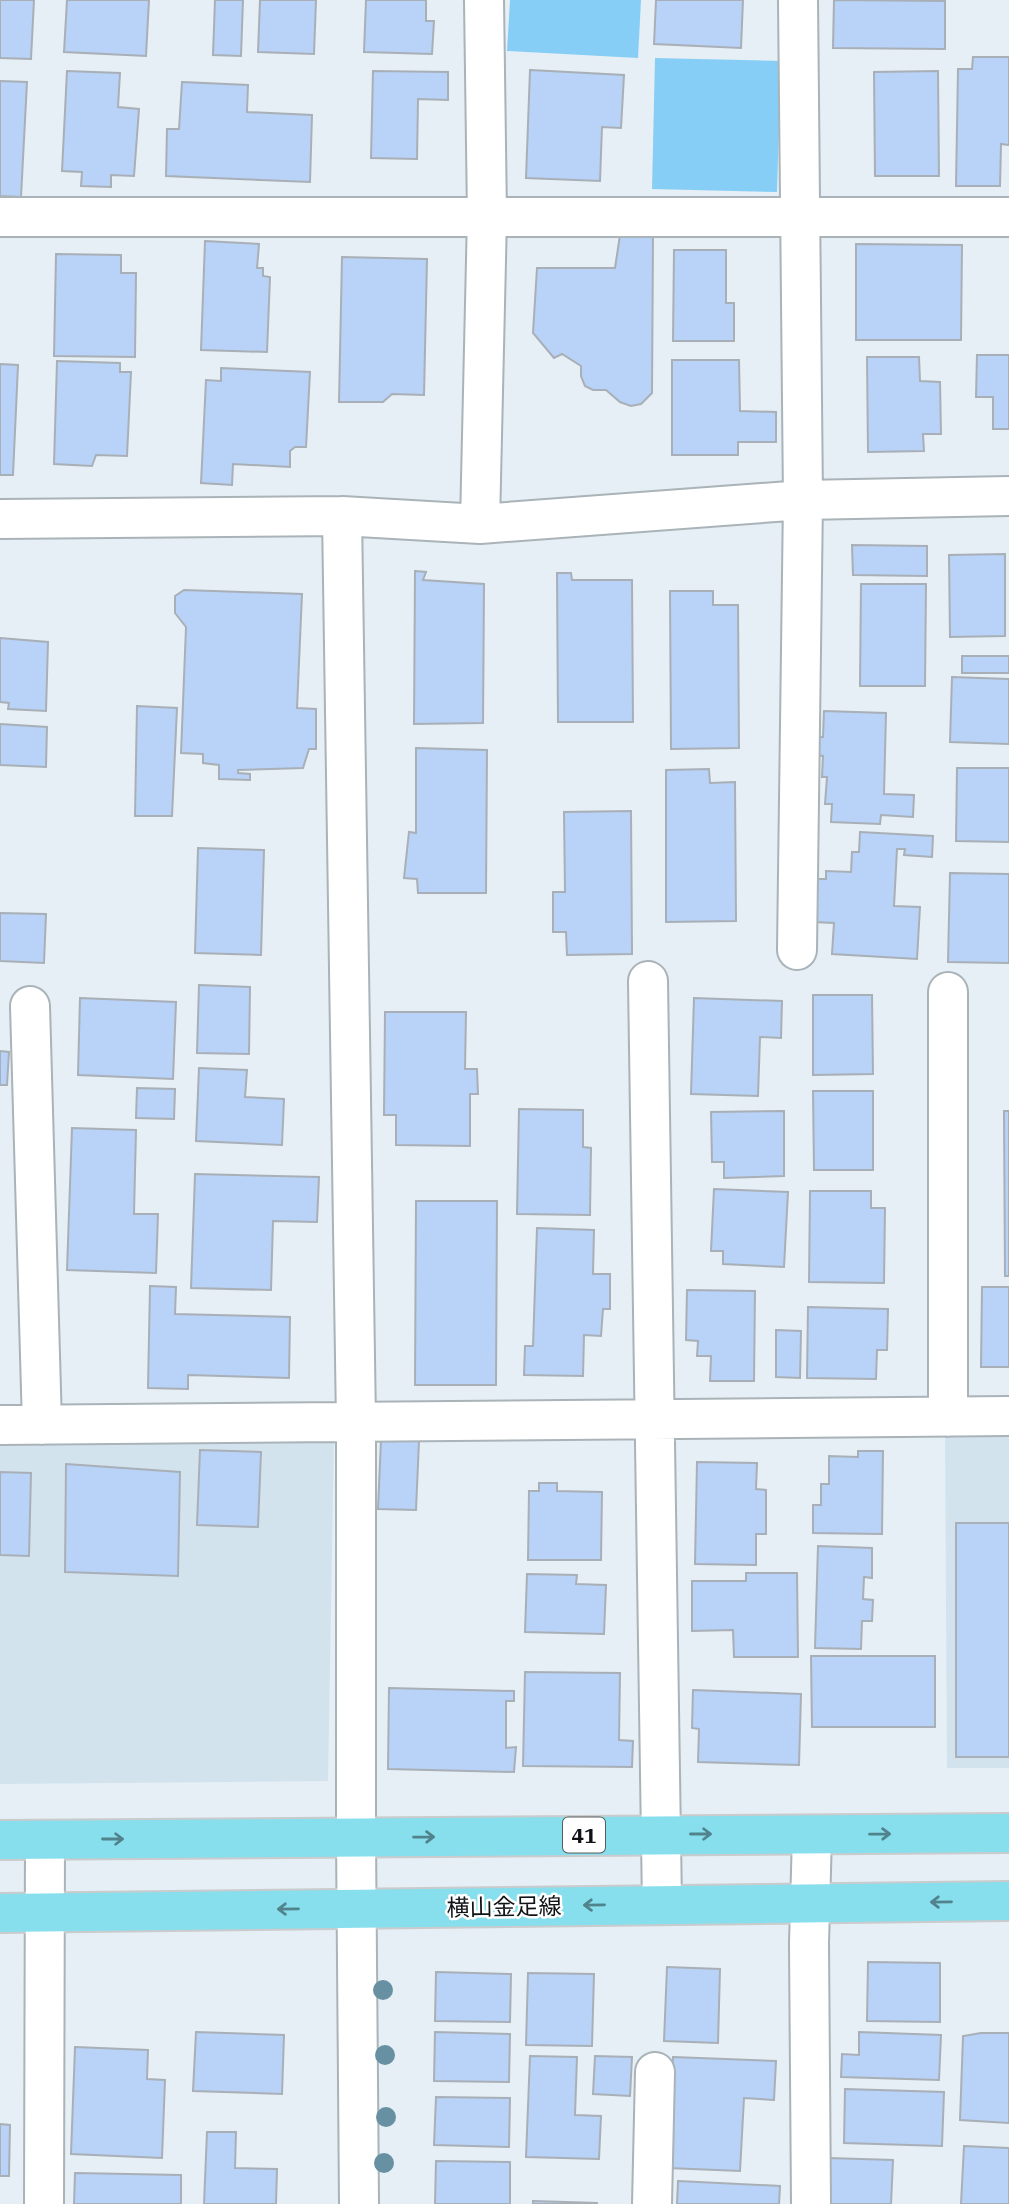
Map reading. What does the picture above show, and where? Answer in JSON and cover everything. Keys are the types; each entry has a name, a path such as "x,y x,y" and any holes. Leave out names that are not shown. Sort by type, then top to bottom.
{"main road":[{"name":"41","path":"0,1840 1009,1833"},
{"name":"横山金足線","path":"0,1913 1009,1901"}],"street":[{"path":"480,524 487,216 484,0"},
{"path":"797,950 803,500 799,0"},
{"path":"0,217 1009,217"},
{"path":"0,519 342,516 480,524 803,500 1009,496"},
{"path":"342,516 356,1422 359,2204"},
{"path":"648,981 662,1905"},
{"path":"948,992 948,1416"},
{"path":"30,1006 42,1425"},
{"path":"0,1425 1009,1416"},
{"path":"811,2204 812,1835"},
{"path":"44,1840 44,2204"},
{"path":"652,2204 655,2072"}],"shaded area":[{"path":"510,0 641,0 638,58 507,51"},
{"path":"655,58 781,61 777,192 652,189"},
{"path":"945,1433 1009,1433 1009,1768 947,1768"},
{"path":"334,1436 328,1781 0,1784 0,1439"}],"building":[{"path":"0,0 34,0 31,59 0,58"},
{"path":"67,0 149,0 146,56 64,52"},
{"path":"215,0 243,0 241,56 213,55"},
{"path":"260,0 316,0 314,54 258,52"},
{"path":"366,0 426,0 426,21 434,21 432,54 364,52"},
{"path":"656,0 743,0 741,48 654,44"},
{"path":"834,0 945,1 945,49 833,48"},
{"path":"973,57 1009,57 1009,145 1001,144 1000,186 956,186 958,69 972,69"},
{"path":"530,70 624,75 621,128 602,127 600,181 526,178"},
{"path":"67,71 120,73 118,107 139,109 134,176 111,175 111,187 81,186 82,172 62,171"},
{"path":"373,71 448,72 448,100 418,99 417,159 371,158"},
{"path":"938,71 939,176 875,176 874,72"},
{"path":"0,81 27,82 21,197 0,196"},
{"path":"182,82 248,85 247,112 312,115 310,182 166,176 167,129 179,129"},
{"path":"620,235 653,236 652,393 641,404 631,406 620,402 606,390 593,390 585,386 581,366 562,354 554,358 533,333 537,268 615,268"},
{"path":"205,241 259,244 257,268 263,268 263,276 270,277 267,352 201,350"},
{"path":"856,244 962,245 961,340 856,340"},
{"path":"674,250 726,250 726,303 734,303 734,341 673,341"},
{"path":"56,254 121,255 121,273 136,273 135,357 54,356"},
{"path":"342,257 427,259 424,395 392,394 383,402 339,402"},
{"path":"977,355 1009,355 1009,429 993,429 993,397 976,397"},
{"path":"867,357 919,357 920,381 940,382 941,434 923,434 924,451 868,452"},
{"path":"672,360 739,360 740,411 776,412 776,442 738,442 738,455 672,455"},
{"path":"57,361 120,363 120,372 131,372 127,456 96,455 92,466 54,464"},
{"path":"0,364 18,365 13,475 0,475"},
{"path":"221,368 310,372 306,447 295,447 290,451 290,467 233,464 232,485 201,483 206,380 221,381"},
{"path":"852,545 927,546 927,576 853,575"},
{"path":"1005,554 1005,636 950,637 949,555"},
{"path":"415,571 426,572 423,580 484,584 483,723 414,724"},
{"path":"557,573 571,573 572,580 632,580 633,722 558,722"},
{"path":"861,584 926,584 925,686 860,686"},
{"path":"184,590 302,594 297,708 316,709 316,749 309,749 303,768 238,770 238,773 250,774 250,780 219,779 219,765 203,763 203,754 181,753 186,627 175,613 175,596"},
{"path":"670,591 713,591 713,605 738,605 739,748 671,749"},
{"path":"0,638 48,642 46,711 8,709 9,703 0,702"},
{"path":"962,656 1009,656 1009,673 962,673"},
{"path":"952,677 1009,679 1009,744 950,742"},
{"path":"137,706 177,708 172,816 135,816"},
{"path":"824,711 886,713 884,794 914,795 913,817 881,815 880,824 831,822 832,804 825,804 827,777 822,777 823,756 810,755 811,737 823,737"},
{"path":"0,724 47,727 46,767 0,765"},
{"path":"416,748 487,750 486,893 418,893 417,879 404,878 409,832 416,833"},
{"path":"957,768 1009,768 1009,842 956,841"},
{"path":"709,769 710,783 735,782 736,921 666,922 666,770"},
{"path":"631,811 632,954 567,955 566,932 553,932 553,892 565,892 564,812"},
{"path":"860,832 933,836 932,857 904,855 905,849 897,849 894,906 920,907 917,959 832,954 834,923 813,922 815,879 826,879 826,871 851,872 852,852 859,852"},
{"path":"198,848 264,850 261,955 195,953"},
{"path":"950,873 1009,874 1009,963 948,962"},
{"path":"0,913 46,914 44,963 0,961"},
{"path":"199,985 250,987 249,1054 197,1053"},
{"path":"813,995 872,995 873,1074 813,1075"},
{"path":"80,998 176,1002 173,1079 78,1075"},
{"path":"694,998 782,1001 781,1038 760,1037 758,1096 691,1094"},
{"path":"385,1012 466,1012 465,1069 477,1069 478,1094 470,1094 470,1146 396,1145 396,1115 384,1115"},
{"path":"0,1051 9,1052 7,1085 0,1085"},
{"path":"199,1068 247,1070 245,1097 284,1099 282,1145 196,1141"},
{"path":"137,1088 175,1089 174,1119 136,1118"},
{"path":"813,1091 873,1091 873,1170 814,1170"},
{"path":"519,1109 583,1110 583,1147 591,1148 590,1215 517,1214"},
{"path":"784,1111 784,1176 724,1178 724,1162 712,1162 711,1112"},
{"path":"1004,1111 1009,1111 1009,1276 1005,1276"},
{"path":"72,1128 136,1130 134,1214 158,1214 156,1273 67,1270"},
{"path":"195,1174 319,1177 317,1222 273,1221 271,1290 191,1288"},
{"path":"714,1189 788,1192 784,1267 723,1264 723,1251 711,1251"},
{"path":"810,1191 871,1191 871,1208 885,1208 884,1283 809,1282"},
{"path":"416,1201 497,1201 496,1385 415,1385"},
{"path":"537,1228 594,1230 593,1274 610,1274 610,1309 603,1309 601,1336 584,1335 583,1376 524,1375 525,1346 533,1346"},
{"path":"150,1286 176,1287 175,1314 290,1317 289,1378 188,1375 188,1389 148,1388"},
{"path":"982,1287 1009,1287 1009,1367 981,1367"},
{"path":"687,1290 755,1291 754,1381 710,1381 711,1356 697,1356 698,1341 686,1340"},
{"path":"808,1307 888,1309 887,1350 877,1350 876,1379 807,1378"},
{"path":"776,1330 801,1331 800,1378 776,1377"},
{"path":"381,1440 419,1441 416,1510 378,1509"},
{"path":"200,1450 261,1452 258,1527 197,1525"},
{"path":"858,1451 883,1451 882,1534 813,1533 813,1505 821,1505 821,1484 829,1484 829,1456 858,1457"},
{"path":"697,1462 757,1463 756,1489 766,1490 766,1534 756,1534 756,1565 695,1564"},
{"path":"66,1464 180,1472 178,1576 65,1572"},
{"path":"0,1472 31,1473 29,1556 0,1555"},
{"path":"539,1483 557,1483 557,1491 602,1492 601,1560 528,1560 529,1491 539,1491"},
{"path":"956,1523 1009,1523 1009,1757 956,1757"},
{"path":"818,1546 872,1548 872,1578 864,1577 863,1599 873,1600 872,1621 862,1621 861,1649 815,1648"},
{"path":"746,1573 797,1573 798,1657 734,1657 733,1630 692,1631 692,1581 746,1581"},
{"path":"527,1574 577,1575 576,1584 606,1585 604,1634 525,1632"},
{"path":"811,1656 935,1656 935,1727 812,1727"},
{"path":"525,1672 620,1673 619,1740 633,1741 632,1767 523,1766"},
{"path":"389,1688 514,1691 514,1701 506,1701 506,1748 516,1747 514,1772 388,1769"},
{"path":"693,1690 801,1694 799,1765 698,1762 699,1729 692,1728"},
{"path":"868,1962 940,1963 940,2022 867,2021"},
{"path":"667,1967 720,1969 718,2043 664,2041"},
{"path":"436,1972 511,1974 510,2022 435,2021"},
{"path":"528,1973 594,1974 592,2046 526,2045"},
{"path":"196,2032 284,2035 282,2094 193,2091"},
{"path":"435,2032 510,2034 509,2082 434,2081"},
{"path":"859,2032 941,2035 939,2080 841,2077 842,2054 859,2055"},
{"path":"1009,2033 1009,2123 960,2120 963,2036"},
{"path":"75,2047 148,2050 147,2079 165,2080 162,2158 71,2154"},
{"path":"530,2056 577,2057 575,2115 601,2116 599,2159 526,2157"},
{"path":"595,2056 632,2057 630,2096 593,2094"},
{"path":"673,2057 776,2061 774,2100 744,2098 740,2171 668,2168"},
{"path":"845,2089 944,2092 942,2146 844,2143"},
{"path":"436,2097 510,2098 509,2147 434,2145"},
{"path":"0,2124 10,2125 9,2176 0,2176"},
{"path":"207,2132 236,2132 235,2168 277,2169 276,2204 204,2204"},
{"path":"964,2146 1009,2148 1009,2204 961,2204"},
{"path":"828,2158 893,2160 891,2204 825,2204"},
{"path":"436,2161 510,2162 510,2204 435,2204"},
{"path":"75,2173 181,2175 181,2204 74,2204"},
{"path":"678,2181 780,2186 779,2204 677,2204"},
{"path":"533,2201 598,2203 533,2204"}]}
